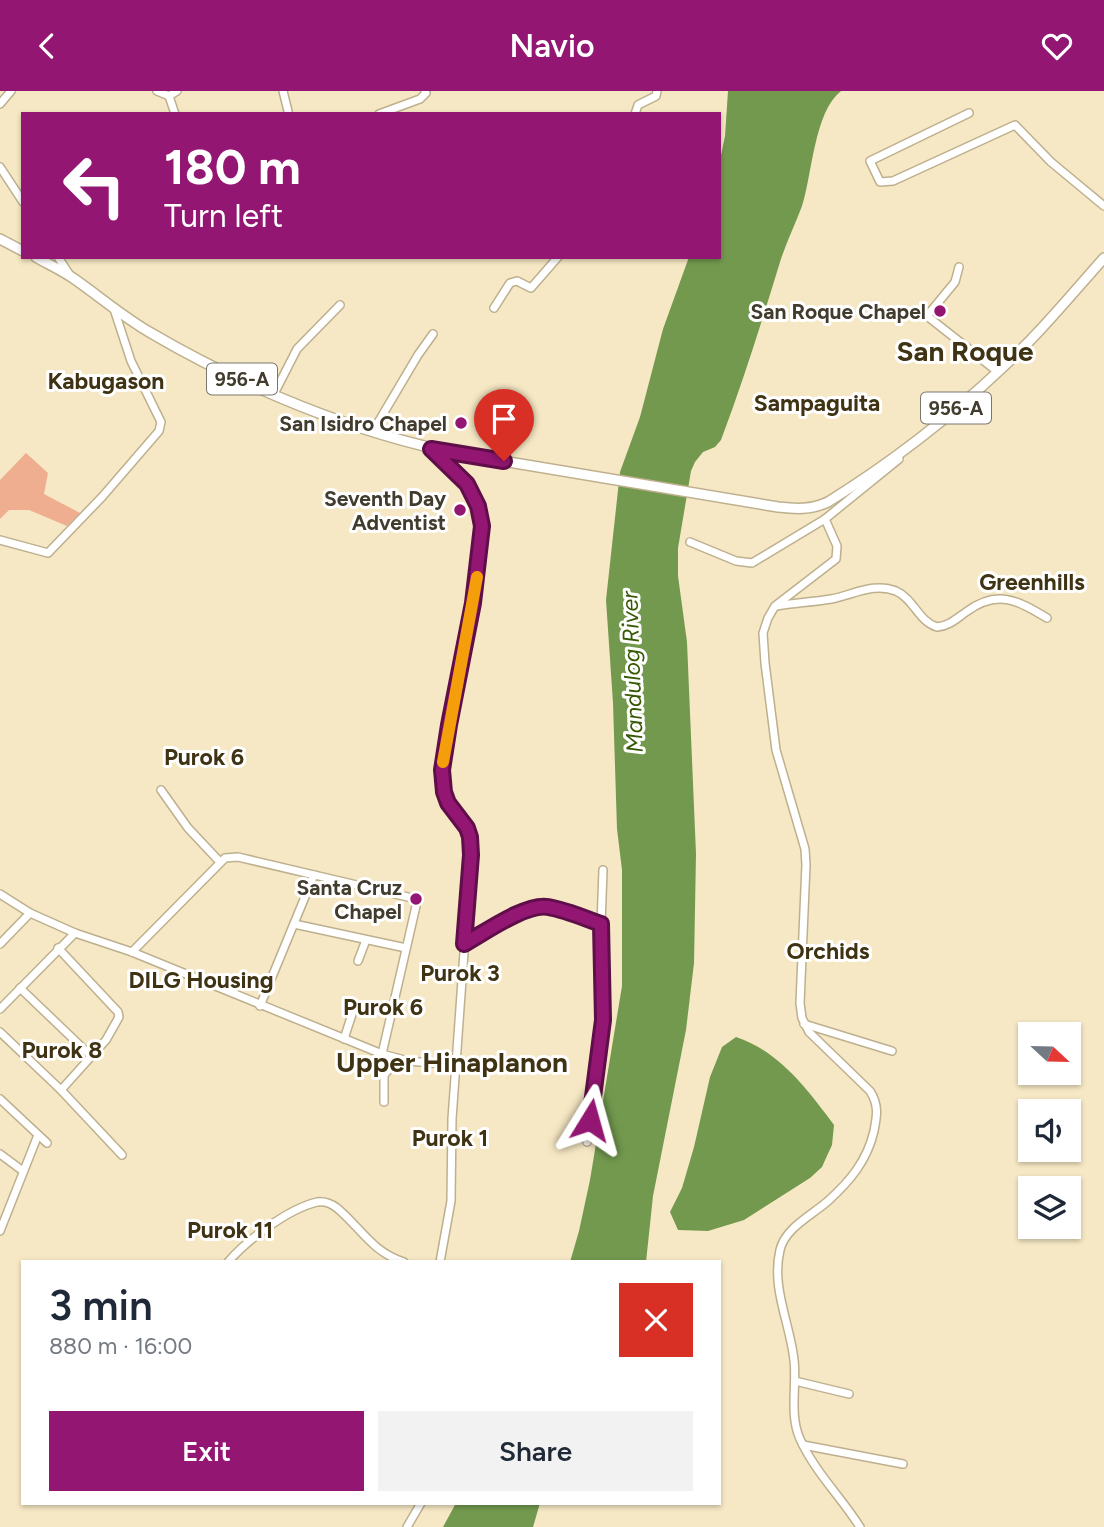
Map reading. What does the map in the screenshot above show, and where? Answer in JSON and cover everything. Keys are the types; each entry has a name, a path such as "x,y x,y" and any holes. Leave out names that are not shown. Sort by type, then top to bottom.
{"main road":[{"path":"0,239 21,250"},
{"name":"956-A","path":"40,259 70,276 150,333 274,394 373,431 431,449 800,509 820,506 910,444 998,372 1104,258"}],"street":[{"path":"0,104 11,91"},
{"path":"158,91 169,96"},
{"path":"169,96 177,91"},
{"path":"283,91 288,111"},
{"path":"384,112 420,99 425,91"},
{"path":"636,112 638,105 656,96 657,91"},
{"path":"169,96 173,112"},
{"path":"969,114 870,161 880,182 893,181 1015,125 1051,162 1104,207"},
{"path":"0,167 21,199"},
{"name":"956-A","path":"59,259 70,276"},
{"path":"494,308 510,283 517,281 531,288 556,259"},
{"path":"960,267 955,282 927,316 998,372"},
{"path":"274,394 297,349 340,305"},
{"path":"0,540 44,554 50,552 159,431 161,422 131,361 114,308"},
{"path":"373,431 433,334"},
{"path":"690,541 741,563 756,562 825,519 890,467 910,444"},
{"path":"431,449 467,484 478,506 482,526 473,603 442,770 444,792 448,803 467,828 471,855 452,1119 451,1201 440,1260"},
{"path":"825,519 837,546 836,559 775,606 765,626 763,646 776,750 805,849 800,1003 804,1024 837,1062 870,1091 878,1111 873,1137 864,1159 852,1177 828,1201 789,1232 780,1247 779,1295 794,1360 796,1425 803,1445 823,1479 860,1527"},
{"path":"775,606 829,600 883,588 903,595 920,616 937,627 950,624 980,602 993,599 1020,602 1047,618"},
{"path":"161,790 188,828 220,862"},
{"path":"132,952 225,858 238,857 415,899 416,905 382,1054"},
{"path":"587,1142 603,1020 603,870"},
{"path":"260,1006 314,875"},
{"path":"0,894 30,913 75,933 132,952 382,1054 398,1059 456,1065"},
{"path":"464,944 539,906 550,907 601,924"},
{"path":"0,944 30,913"},
{"path":"294,924 406,949"},
{"path":"0,1009 75,933"},
{"path":"358,961 366,940"},
{"path":"58,948 118,1012 119,1021 106,1040 61,1090"},
{"path":"20,988 91,1056"},
{"path":"344,1039 355,1005"},
{"path":"804,1024 892,1051"},
{"path":"0,1032 61,1090 122,1155"},
{"path":"384,1102 384,1075 398,1059"},
{"path":"0,1099 47,1143"},
{"path":"0,1231 37,1135"},
{"path":"0,1154 23,1171"},
{"path":"230,1260 275,1222 295,1211 323,1202 335,1207 368,1241 400,1260"},
{"path":"795,1381 849,1394"},
{"path":"803,1445 903,1464"},
{"path":"407,1527 420,1505"}],"shaded area":[{"path":"26,453 48,473 44,494 80,513 67,526 29,510 9,510 0,519 0,480"}],"water":[{"name":"Mandulog River","path":"728,91 841,91 832,101 819,129 802,206 782,255 745,374 721,440 715,447 703,452 691,471 678,548 678,576 687,642 696,854 694,963 686,1030 653,1196 646,1260 571,1260 590,1180 622,986 622,870 617,829 606,600 620,472 640,417 663,329 688,259 721,259 721,155"},
{"path":"736,1037 766,1052 803,1085 834,1125 832,1145 822,1167 810,1178 744,1220 708,1231 678,1230 670,1212 682,1188 710,1077 722,1047"},
{"path":"455,1505 539,1505 533,1527 443,1527"}],"slow traffic":[{"path":"443,762 477,577"}],"place":[{"name":"San Roque Chapel","path":"940,311"},
{"name":"San Isidro Chapel","path":"461,423"},
{"name":"Seventh Day Adventist","path":"460,510"},
{"name":"Santa Cruz Chapel","path":"416,899"}],"district":[{"name":"San Roque","path":"965,351"},
{"name":"Kabugason","path":"106,381"},
{"name":"Sampaguita","path":"817,403"},
{"name":"Greenhills","path":"1032,582"},
{"name":"Purok 6","path":"204,757"},
{"name":"Orchids","path":"828,951"},
{"name":"Purok 3","path":"460,973"},
{"name":"DILG Housing","path":"201,980"},
{"name":"Purok 6","path":"383,1007"},
{"name":"Purok 8","path":"62,1050"},
{"name":"Upper Hinaplanon","path":"452,1062"},
{"name":"Purok 1","path":"450,1138"},
{"name":"Purok 11","path":"230,1230"}],"route":[{"path":"504,461 431,449 467,484 478,506 482,526 473,603 443,755 444,792 470,837 464,944 539,906 550,907 601,924 603,1020 590,1120"}]}
